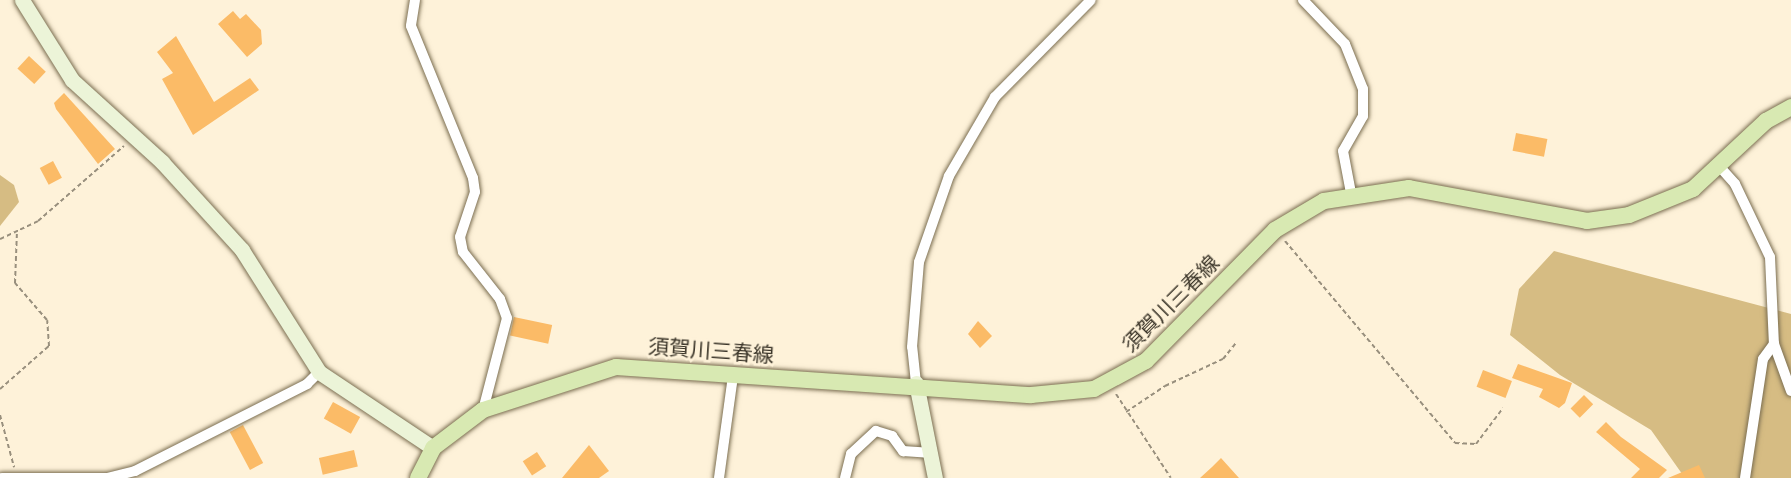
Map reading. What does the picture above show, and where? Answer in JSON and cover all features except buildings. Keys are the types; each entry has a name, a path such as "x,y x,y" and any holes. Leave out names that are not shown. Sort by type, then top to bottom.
{"main road":[{"name":"須賀川三春線","path":"418,478 433,448 483,410 616,367 733,376 916,383 1047,395 1111,384 1146,362 1275,230 1303,211 1351,193 1437,190 1587,220 1653,207 1692,189 1766,121 1791,106"}],"street":[{"path":"22,0 72,80 193,193 242,250 319,372 433,448"},
{"path":"415,0 411,26 473,178 475,192 460,237 463,252 500,299 507,318 483,410"},
{"path":"934,478 932,453 916,383 912,346 919,262 949,176 994,97 1091,0"},
{"path":"1303,0 1345,44 1363,89 1363,116 1343,151 1351,193"},
{"path":"1719,166 1735,184 1770,257 1774,344 1791,391"},
{"path":"1745,478 1763,359 1774,344"},
{"path":"2,478 14,475 107,477 135,471 307,384 319,372"},
{"path":"719,478 733,376"},
{"path":"845,478 851,454 876,431 892,436 903,451 932,453"}],"path":[{"path":"0,239 38,221 133,138"},
{"path":"1275,230 1455,443 1476,444 1503,408"},
{"path":"0,389 49,346 47,320 15,283 17,231"},
{"path":"1126,412 1165,386 1223,359 1236,343"},
{"path":"1111,384 1126,412 1171,478"},
{"path":"0,415 14,475"}],"shaded area":[{"path":"0,175 14,185 19,202 0,226"},
{"path":"1554,251 1791,314 1791,478 1685,478 1651,430 1560,375 1510,335 1519,289"}]}
